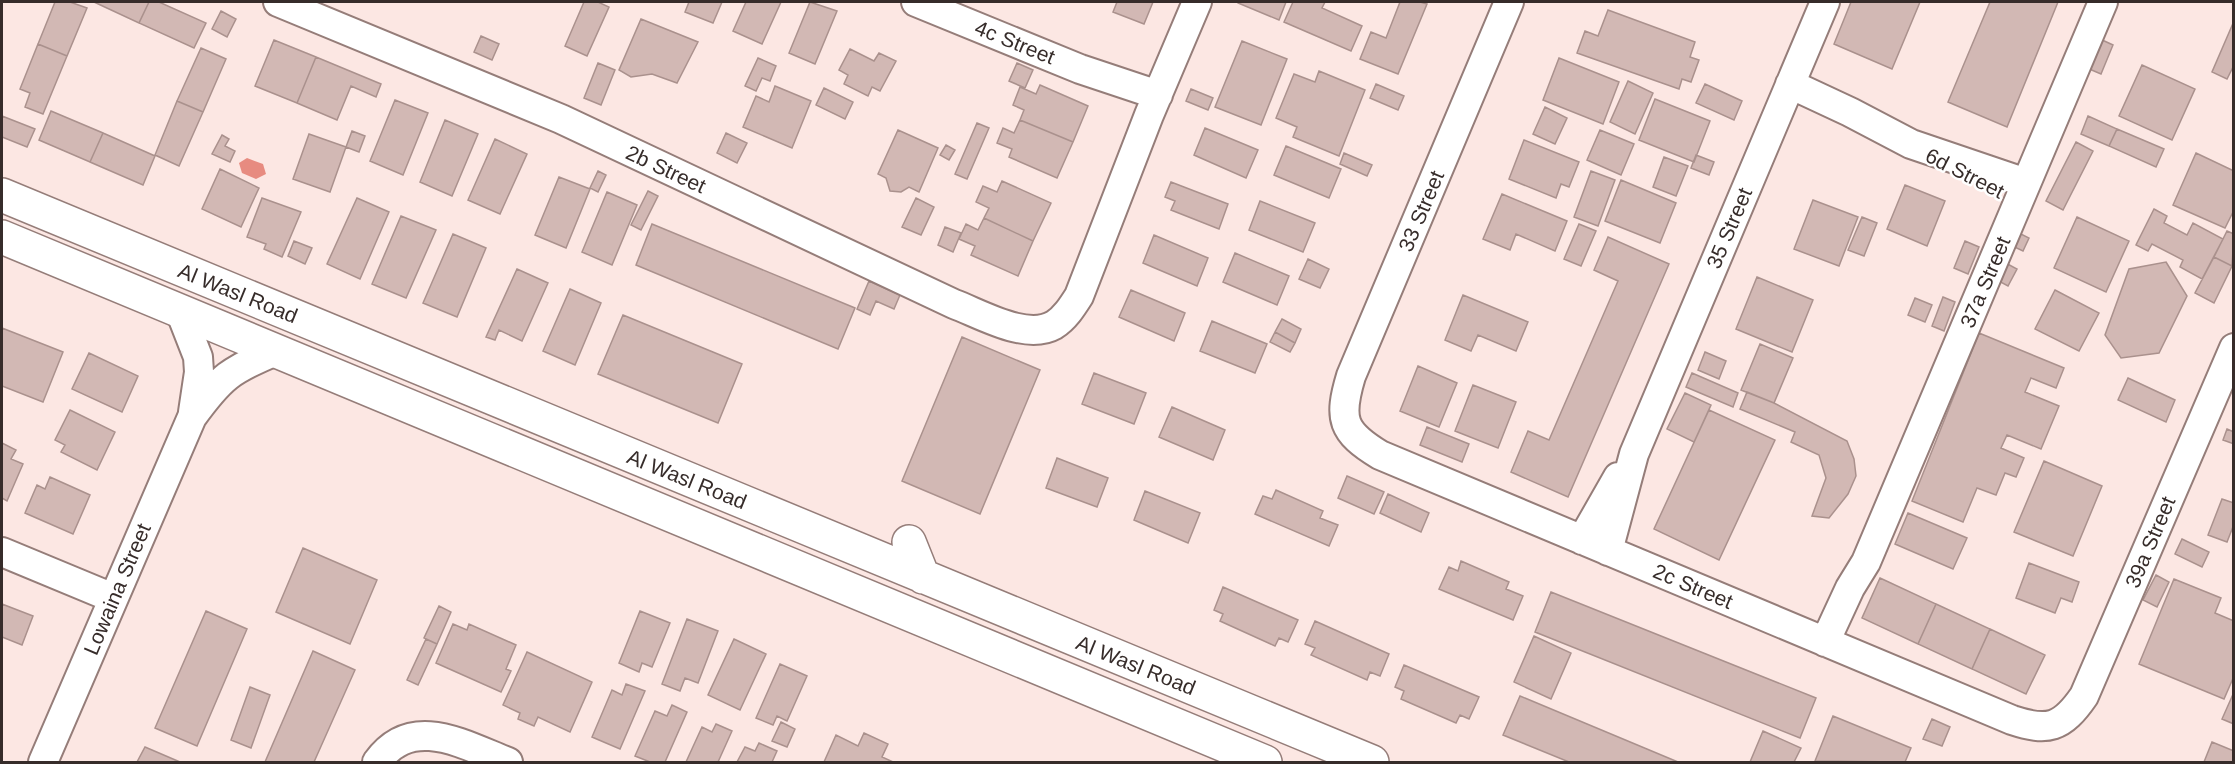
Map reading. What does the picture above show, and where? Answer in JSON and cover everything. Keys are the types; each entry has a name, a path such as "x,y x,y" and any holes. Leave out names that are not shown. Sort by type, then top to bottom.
{"main road":[{"name":"Al Wasl Road","path":"2,195 1372,762"},
{"name":"Al Wasl Road","path":"2,237 1265,762"},
{"path":"106,280 121,275 126,268 128,260 121,245"},
{"path":"282,312 322,302"},
{"path":"909,542 923,577"}],"street":[{"name":"2b Street","path":"278,2 561,119 954,304 1014,328 1033,330 1053,326 1068,313 1078,297 1154,105"},
{"name":"4c Street","path":"916,2 1080,69 1093,80 1154,105"},
{"path":"1154,105 1197,2"},
{"name":"33 Street","path":"1346,422 1344,400 1351,376 1509,2"},
{"name":"35 Street","path":"1608,550 1634,454 1825,2"},
{"name":"37a Street","path":"1832,644 1850,588 1866,562 2103,2"},
{"name":"6d Street","path":"1786,92 1850,112 1937,161 2023,192"},
{"name":"Lowaina Street","path":"43,762 192,417 198,387 198,357 180,311"},
{"name":"39a Street","path":"2052,727 2071,715 2084,696 2234,348"},
{"name":"Lowaina Street","path":"192,417 218,383 230,372 276,351"},
{"name":"2c Street","path":"1346,422 1359,442 1380,455 2012,720 2032,727 2052,727"},
{"name":"35 Street","path":"1582,540 1616,480 1634,454"},
{"path":"2,552 113,598"},
{"path":"384,755 408,738 428,735 447,738 507,762"}],"shaded area":[{"path":"247,158 263,164 266,174 256,179 242,173 239,163"}],"building":[{"path":"55,2 70,2 87,8 67,56 38,44"},
{"path":"94,2 149,2 139,23"},
{"path":"149,2 159,2 206,23 194,48 139,23"},
{"path":"584,2 598,2 609,7 587,56 565,46"},
{"path":"689,2 722,2 713,23 685,12"},
{"path":"746,2 781,2 762,44 733,31"},
{"path":"810,2 837,11 815,64 789,53"},
{"path":"1117,2 1153,2 1144,24 1113,12"},
{"path":"1238,2 1286,2 1279,20"},
{"path":"1293,2 1325,2 1322,8 1362,26 1351,51 1284,22"},
{"path":"1400,2 1427,4 1398,74 1360,59 1371,32 1386,38"},
{"path":"1851,2 1920,2 1892,69 1834,44"},
{"path":"1990,2 2058,2 2007,127 1948,102"},
{"path":"1608,10 1695,42 1690,57 1699,60 1691,82 1682,79 1679,89 1577,53 1585,31 1598,36"},
{"path":"221,11 236,19 227,37 212,29"},
{"path":"641,19 698,42 677,83 652,74 631,77 619,70"},
{"path":"2234,21 2234,65 2227,79 2212,72"},
{"path":"481,36 499,44 492,60 474,52"},
{"path":"2100,39 2113,45 2101,74 2087,68"},
{"path":"274,40 316,57 297,103 255,86"},
{"path":"1242,41 1287,59 1261,125 1215,107"},
{"path":"38,44 67,56 43,114 25,107 30,93 20,89"},
{"path":"201,48 226,59 203,112 177,101"},
{"path":"850,49 874,61 879,53 896,61 880,91 872,87 868,96 844,84 848,75 839,70"},
{"path":"316,57 381,84 376,97 351,86 337,120 297,103"},
{"path":"758,58 776,66 770,81 762,78 756,91 745,86"},
{"path":"1559,58 1619,82 1603,124 1543,100"},
{"path":"598,63 615,70 601,105 584,98"},
{"path":"1017,63 1033,70 1025,88 1009,81"},
{"path":"2142,65 2195,89 2172,140 2119,116"},
{"path":"1319,71 1365,90 1339,156 1293,137 1297,127 1276,118 1294,74 1315,82"},
{"path":"1628,81 1653,93 1635,134 1610,122"},
{"path":"1376,84 1404,96 1398,110 1370,98"},
{"path":"1705,84 1742,101 1734,120 1696,103"},
{"path":"1040,85 1088,106 1073,142 1020,120 1024,110 1013,105 1020,87 1036,94"},
{"path":"775,86 811,101 792,148 743,127 756,96 769,102"},
{"path":"824,88 853,102 845,119 816,105"},
{"path":"1191,89 1213,98 1208,110 1186,101"},
{"path":"1655,99 1710,121 1694,162 1639,140"},
{"path":"395,100 428,113 403,175 370,161"},
{"path":"177,101 203,112 179,166 155,155"},
{"path":"1545,107 1567,118 1555,144 1533,134"},
{"path":"51,111 103,133 90,162 39,140"},
{"path":"2,116 35,129 27,147 2,137"},
{"path":"2088,116 2117,129 2109,146 2081,134"},
{"path":"445,120 478,134 452,196 420,182"},
{"path":"1020,120 1073,142 1057,178 1009,157 1012,149 997,143 1003,128 1014,133"},
{"path":"977,123 989,128 967,179 955,174"},
{"path":"1205,128 1258,150 1246,178 1194,155"},
{"path":"2117,129 2164,149 2156,167 2109,146"},
{"path":"898,130 938,148 919,192 909,187 901,192 890,191 886,178 878,174"},
{"path":"1600,130 1634,144 1621,175 1587,160"},
{"path":"352,131 365,136 359,152 346,147"},
{"path":"103,133 155,156 143,185 90,162"},
{"path":"726,133 747,143 737,163 717,153"},
{"path":"309,134 346,147 330,192 293,179"},
{"path":"222,135 229,139 225,146 235,151 230,162 212,154"},
{"path":"495,139 527,154 500,214 468,200"},
{"path":"1524,140 1579,162 1569,187 1561,184 1556,198 1509,179"},
{"path":"2076,142 2093,151 2063,210 2046,201"},
{"path":"946,145 955,150 949,160 940,155"},
{"path":"1286,146 1341,169 1329,198 1274,175"},
{"path":"1344,153 1372,165 1367,176 1340,164"},
{"path":"2196,153 2234,171 2234,210 2225,228 2173,205"},
{"path":"1696,155 1714,162 1709,175 1691,168"},
{"path":"1664,157 1688,166 1676,196 1653,187"},
{"path":"220,169 259,188 241,227 202,209"},
{"path":"598,171 606,175 598,192 590,188"},
{"path":"1591,171 1615,180 1598,226 1574,217"},
{"path":"559,177 590,189 566,248 535,235"},
{"path":"1621,180 1676,203 1660,243 1605,221"},
{"path":"1002,181 1051,203 1033,241 984,218 989,208 976,202 983,186 997,192"},
{"path":"1171,182 1228,204 1219,229 1171,210 1175,201 1165,197"},
{"path":"1905,185 1945,201 1927,246 1887,229"},
{"path":"648,191 658,196 641,230 631,225"},
{"path":"607,192 637,205 612,265 582,252"},
{"path":"1502,194 1567,221 1555,251 1516,234 1510,250 1483,239"},
{"path":"262,198 301,212 282,257 264,249 266,244 247,237"},
{"path":"357,198 389,212 360,279 327,264"},
{"path":"916,198 934,207 921,235 902,227"},
{"path":"1813,200 1858,217 1839,266 1794,249"},
{"path":"1260,201 1315,223 1303,252 1249,230"},
{"path":"2154,209 2167,216 2164,223 2187,235 2193,223 2223,239 2202,279 2180,267 2183,260 2152,244 2148,251 2136,245"},
{"path":"401,216 436,230 406,298 372,284"},
{"path":"1862,217 1877,223 1864,256 1848,250"},
{"path":"2077,217 2129,241 2106,292 2054,268"},
{"path":"984,218 1033,241 1018,276 971,255 975,246 959,239 966,224 978,230"},
{"path":"652,224 855,308 838,349 636,265"},
{"path":"1579,224 1596,231 1581,266 1564,259"},
{"path":"945,227 961,233 953,252 938,245"},
{"path":"2015,231 2029,238 2023,251 2008,244"},
{"path":"2227,231 2234,234 2232,266 2214,257"},
{"path":"453,234 486,248 457,317 423,303"},
{"path":"1154,235 1208,258 1197,286 1143,263"},
{"path":"1608,237 1669,264 1568,497 1511,472 1528,431 1549,440 1618,281 1594,270"},
{"path":"294,241 312,248 305,264 288,256"},
{"path":"1965,241 1979,247 1968,274 1954,268"},
{"path":"1235,253 1289,276 1277,305 1223,282"},
{"path":"2214,257 2232,266 2214,303 2195,293"},
{"path":"1308,259 1329,269 1320,288 1299,279"},
{"path":"2002,261 2017,269 2008,286 1993,278"},
{"path":"2166,262 2187,296 2159,353 2121,358 2105,335 2129,269"},
{"path":"517,269 548,283 522,341 499,330 495,340 486,337"},
{"path":"1757,277 1813,300 1792,352 1736,329"},
{"path":"869,281 900,295 894,309 876,301 870,315 857,309"},
{"path":"570,289 601,303 575,365 543,351"},
{"path":"1131,290 1185,313 1174,341 1119,317"},
{"path":"2055,290 2099,313 2079,351 2035,329"},
{"path":"1463,295 1528,322 1516,351 1478,335 1471,351 1445,340"},
{"path":"1943,297 1955,302 1944,331 1932,326"},
{"path":"1915,298 1932,305 1925,322 1908,315"},
{"path":"623,315 742,364 718,423 598,374"},
{"path":"1282,319 1301,329 1295,343 1275,332"},
{"path":"1212,321 1267,344 1255,373 1200,351"},
{"path":"2,328 63,352 43,402 2,386"},
{"path":"1275,332 1295,343 1290,352 1270,342"},
{"path":"1979,333 2064,368 2056,388 2031,378 2025,392 2059,406 2041,449 2007,435 2001,448 2024,458 2016,477 2005,473 1996,495 1977,488 1963,522 1912,501"},
{"path":"962,337 1040,370 980,514 902,481"},
{"path":"1760,344 1793,358 1774,403 1741,390"},
{"path":"1705,352 1726,361 1719,379 1698,370"},
{"path":"89,353 138,376 122,412 72,389"},
{"path":"1418,366 1457,383 1439,427 1400,411"},
{"path":"1094,373 1146,393 1134,424 1082,404"},
{"path":"1692,373 1738,393 1733,407 1686,387"},
{"path":"2128,378 2175,400 2166,422 2118,400"},
{"path":"1473,385 1516,402 1498,448 1455,431"},
{"path":"1747,392 1774,403 1847,441 1854,459 1856,476 1848,494 1829,518 1812,516 1826,478 1819,455 1791,442 1795,432 1740,409"},
{"path":"1685,393 1711,405 1694,442 1667,429"},
{"path":"1172,407 1225,430 1213,460 1159,437"},
{"path":"70,410 115,432 97,470 61,452 65,445 55,440"},
{"path":"1709,410 1775,440 1719,560 1654,529"},
{"path":"1427,427 1469,444 1462,462 1420,445"},
{"path":"2227,429 2234,432 2234,444 2223,440"},
{"path":"2,443 16,450 11,459 23,464 7,501 2,498"},
{"path":"1057,458 1108,478 1097,507 1046,488"},
{"path":"2044,461 2102,486 2073,556 2014,532"},
{"path":"1347,476 1384,492 1374,514 1338,498"},
{"path":"50,477 90,495 73,534 25,513 37,485 45,489"},
{"path":"1276,490 1323,511 1320,518 1338,525 1329,546 1255,514 1263,496 1272,499"},
{"path":"1145,491 1200,513 1188,543 1134,520"},
{"path":"1388,494 1429,513 1421,532 1380,513"},
{"path":"2222,499 2234,503 2234,524 2227,542 2208,535"},
{"path":"1908,513 1967,538 1953,569 1895,544"},
{"path":"2182,539 2209,552 2202,567 2175,554"},
{"path":"303,548 377,580 350,644 276,612"},
{"path":"1461,561 1509,582 1506,589 1523,596 1513,620 1439,589 1449,567 1458,571"},
{"path":"2029,563 2079,582 2072,602 2061,598 2055,613 2016,598"},
{"path":"2156,575 2169,582 2157,607 2143,600"},
{"path":"1880,578 1936,604 1918,644 1862,618"},
{"path":"2174,579 2221,598 2215,613 2234,621 2234,676 2224,699 2139,664"},
{"path":"1223,587 1298,620 1288,642 1279,638 1275,646 1220,621 1223,614 1214,610"},
{"path":"1551,592 1816,698 1800,738 1535,632"},
{"path":"2,604 33,616 22,645 2,637"},
{"path":"1936,604 1990,629 1972,669 1918,644"},
{"path":"439,606 451,612 437,644 424,638"},
{"path":"206,611 247,629 197,746 155,728"},
{"path":"640,611 670,623 652,667 642,663 639,672 619,663"},
{"path":"687,619 718,631 698,683 685,678 680,691 662,684"},
{"path":"1315,621 1389,654 1380,676 1370,672 1367,680 1311,655 1315,648 1305,644"},
{"path":"453,624 467,630 469,624 516,645 506,669 511,671 501,692 436,663"},
{"path":"1990,629 2045,655 2026,694 1972,669"},
{"path":"1534,636 1571,653 1551,699 1514,682"},
{"path":"426,639 437,644 418,685 407,680"},
{"path":"734,639 766,654 740,710 708,695"},
{"path":"313,651 355,670 314,762 265,762"},
{"path":"527,652 592,682 570,732 538,717 534,726 518,719 520,713 503,705"},
{"path":"780,664 807,676 787,721 777,716 773,725 756,718"},
{"path":"1404,665 1479,697 1469,719 1460,715 1456,723 1401,699 1404,691 1395,687"},
{"path":"626,684 645,691 620,749 592,737 612,690 622,695"},
{"path":"250,687 270,695 251,748 231,740"},
{"path":"2234,692 2234,724 2222,719"},
{"path":"1520,696 1678,762 1569,762 1503,735"},
{"path":"672,705 687,712 665,762 650,762 635,756 655,711 667,716"},
{"path":"1833,716 1911,748 1905,762 1815,761"},
{"path":"1932,719 1950,727 1942,746 1923,739"},
{"path":"781,722 795,729 787,747 772,741"},
{"path":"716,724 732,731 718,762 686,762 702,727 712,732"},
{"path":"1763,731 1801,748 1794,762 1750,762"},
{"path":"864,733 888,744 882,757 893,762 824,762 836,735 858,746"},
{"path":"2212,742 2234,751 2234,762 2204,762"},
{"path":"759,743 777,751 772,762 737,762 745,747 755,751"},
{"path":"145,747 180,762 137,762"}]}
